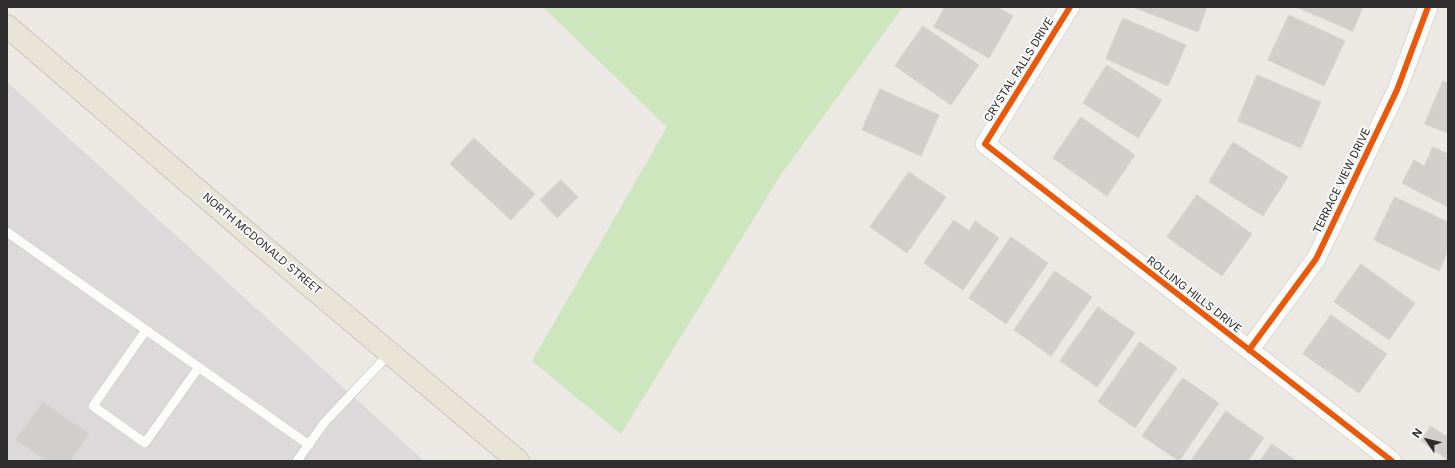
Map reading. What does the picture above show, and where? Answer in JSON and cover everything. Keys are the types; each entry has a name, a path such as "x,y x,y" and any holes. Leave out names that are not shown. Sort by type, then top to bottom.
{"main road":[{"name":"NORTH MCDONALD STREET","path":"7,26 253,238 518,461"}],"street":[{"name":"CRYSTAL FALLS DRIVE","path":"985,144 1070,7"},
{"name":"TERRACE VIEW DRIVE","path":"1249,350 1316,259 1397,90 1428,7"},
{"name":"ROLLING HILLS DRIVE","path":"985,144 1392,461"}],"lane":[{"path":"7,232 309,445"},
{"path":"146,330 93,406 122,427 145,443 198,367"},
{"path":"297,461 324,423 390,353"}],"shaded area":[{"path":"7,82 412,450 424,461 7,461"}],"green space":[{"path":"543,7 903,7 780,176 621,434 532,361 667,127"}],"building":[{"path":"945,7 997,7 1013,16 989,58 934,27"},
{"path":"1135,7 1207,7 1198,32"},
{"path":"1296,7 1363,7 1353,31"},
{"path":"1289,15 1345,41 1324,86 1268,60"},
{"path":"1123,18 1186,45 1168,86 1106,59"},
{"path":"923,26 979,65 951,105 895,66"},
{"path":"1107,65 1162,100 1138,138 1083,103"},
{"path":"1257,75 1321,102 1301,148 1238,121"},
{"path":"1443,81 1448,83 1448,133 1425,124"},
{"path":"880,89 939,115 921,156 862,130"},
{"path":"1081,117 1135,155 1107,196 1053,158"},
{"path":"474,138 535,194 511,220 450,164"},
{"path":"1233,142 1288,177 1263,216 1209,182"},
{"path":"1433,147 1448,154 1448,207 1402,183 1414,160 1424,166"},
{"path":"909,172 946,197 907,253 870,227"},
{"path":"561,180 578,197 557,218 540,200"},
{"path":"1197,195 1252,234 1222,276 1167,237"},
{"path":"1395,197 1448,222 1448,251 1439,271 1374,240"},
{"path":"954,220 969,231 975,221 999,238 963,290 924,263"},
{"path":"1011,237 1048,263 1006,324 969,298"},
{"path":"1361,264 1415,303 1389,340 1334,302"},
{"path":"1055,271 1092,297 1051,356 1014,330"},
{"path":"1098,307 1135,333 1097,387 1060,361"},
{"path":"1331,315 1387,354 1359,393 1303,354"},
{"path":"1140,342 1177,368 1135,428 1098,402"},
{"path":"1183,378 1219,403 1179,461 1142,436"},
{"path":"43,402 89,434 70,461 47,461 16,440"},
{"path":"1226,411 1264,438 1248,461 1191,461"},
{"path":"1431,426 1446,436 1448,433 1448,460 1421,441"},
{"path":"1272,444 1296,461 1260,461"}],"cycle path":[{"path":"1070,7 985,144 1392,461"},
{"path":"1249,350 1316,259 1397,90 1428,7"}]}
